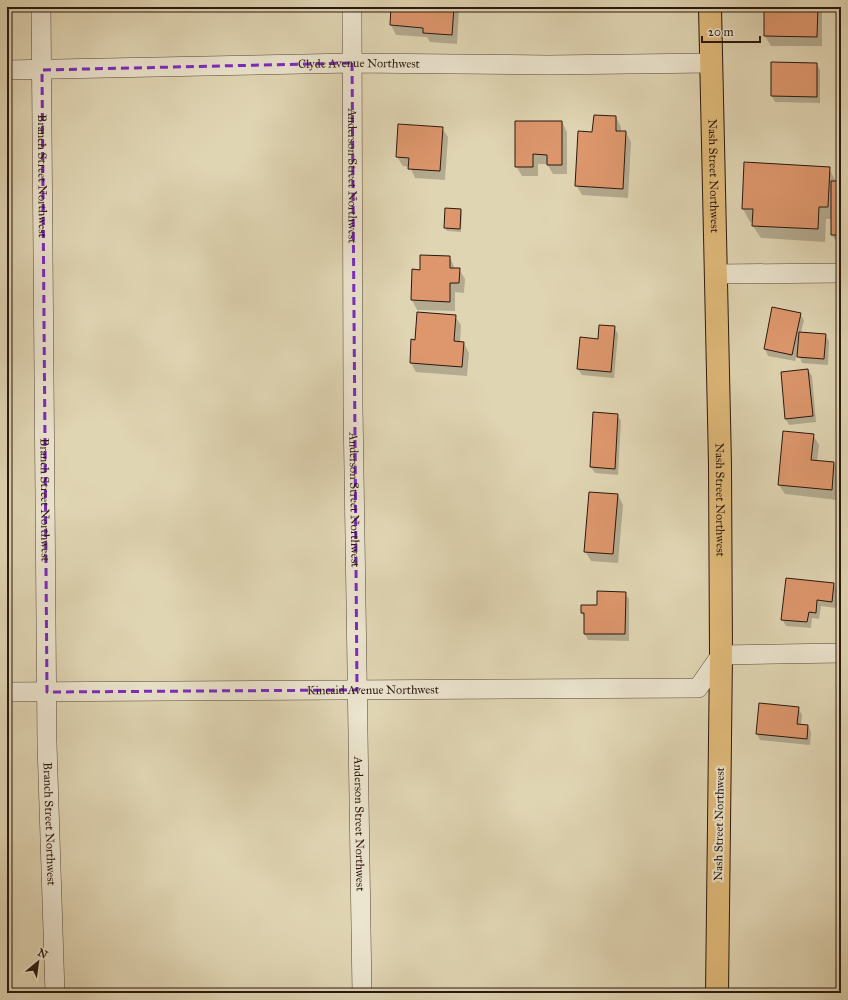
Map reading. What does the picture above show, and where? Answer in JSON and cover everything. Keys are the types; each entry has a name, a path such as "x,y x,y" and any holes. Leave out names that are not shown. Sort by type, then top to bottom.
{"main road":[{"name":"Nash Street Northwest","path":"710,7 720,464 721,655 717,993"}],"street":[{"name":"Branch Street Northwest","path":"41,7 47,692 55,993"},
{"name":"Anderson Street Northwest","path":"352,7 353,407 362,993"},
{"name":"Clyde Avenue Northwest","path":"7,70 352,63 548,65 711,63"},
{"path":"715,274 841,273"},
{"path":"721,655 841,653"},
{"name":"Kincaid Avenue Northwest","path":"7,692 698,688 721,655"}],"highlighted area":[{"path":"352,63 357,690 47,692 42,70"}],"building":[{"path":"391,7 454,7 452,35 423,33 423,28 390,25"},
{"path":"764,7 818,7 817,37 764,36"},
{"path":"771,62 817,63 817,97 771,96"},
{"path":"594,115 616,116 616,131 626,131 623,189 575,186 578,131 592,132"},
{"path":"515,121 562,121 562,165 547,165 547,155 533,154 533,167 515,167"},
{"path":"398,124 443,127 440,171 408,169 409,158 396,157"},
{"path":"744,162 830,167 828,207 819,207 818,229 752,226 753,209 742,209"},
{"path":"831,181 841,181 841,235 831,235"},
{"path":"445,208 461,209 460,229 444,228"},
{"path":"420,255 450,256 450,268 460,268 459,283 450,283 450,302 411,300 412,269 420,270"},
{"path":"772,307 801,313 792,355 764,349"},
{"path":"417,312 456,315 454,341 464,342 462,367 410,363 411,339 415,340"},
{"path":"599,325 615,326 611,372 577,369 580,337 598,339"},
{"path":"799,332 826,334 824,359 797,357"},
{"path":"808,369 813,416 785,419 781,372"},
{"path":"593,412 618,414 615,469 590,467"},
{"path":"783,431 814,434 811,460 834,462 832,490 778,485"},
{"path":"589,492 618,494 613,554 584,552"},
{"path":"786,578 834,583 832,602 817,600 816,613 809,612 807,622 781,620"},
{"path":"597,591 626,592 625,634 584,634 584,613 581,613 581,605 597,605"},
{"path":"759,703 799,707 797,724 808,725 807,739 756,734"}]}
